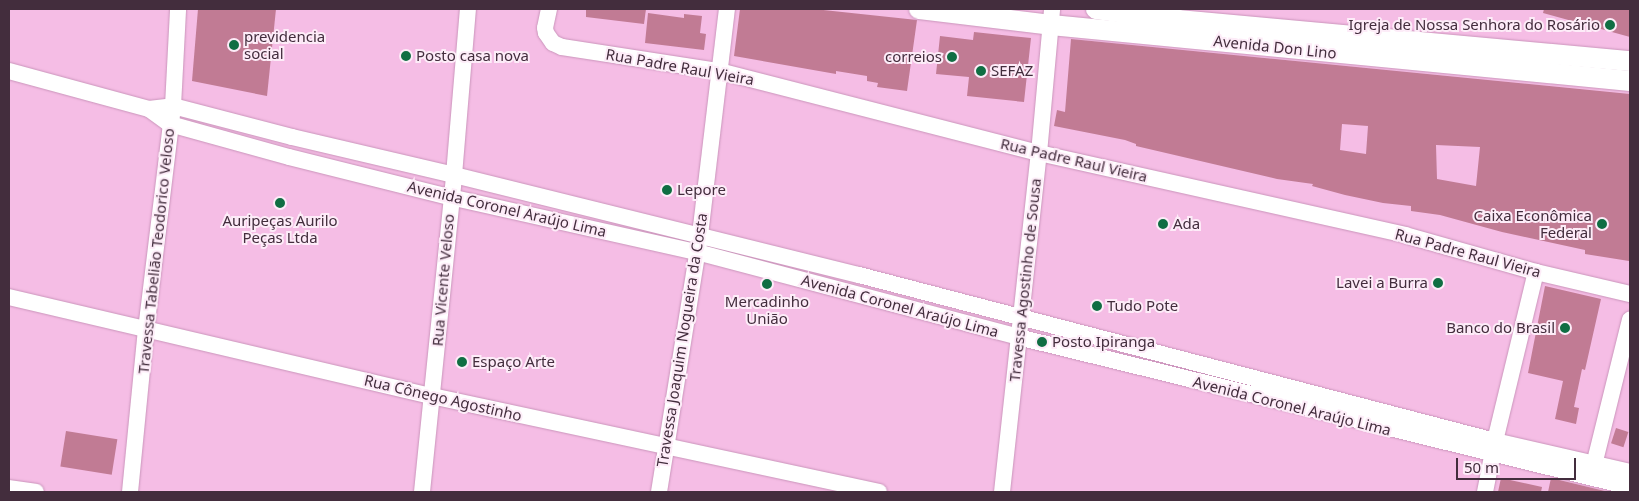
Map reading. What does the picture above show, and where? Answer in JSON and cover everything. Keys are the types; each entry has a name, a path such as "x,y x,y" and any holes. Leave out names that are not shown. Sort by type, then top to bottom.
{"main road":[{"name":"Avenida Don Lino","path":"919,9 1178,22 1630,61"},
{"name":"Avenida Don Lino","path":"1096,9 1178,22 1630,82"}],"street":[{"name":"Travessa Tabelião Teodorico Veloso","path":"130,492 146,330 173,106 178,9"},
{"name":"Rua Vicente Veloso","path":"422,492 450,197 454,175 468,9"},
{"name":"Rua Padre Raul Vieira","path":"548,9 546,34 553,43 562,47 719,71 1039,153 1405,236 1536,272 1630,294"},
{"name":"Travessa Joaquim Nogueira da Costa","path":"659,492 664,447 700,235 727,9"},
{"name":"Travessa Agostinho de Sousa","path":"1002,492 1052,17"},
{"path":"9,71 149,109 170,124"},
{"path":"149,109 173,106"},
{"name":"Avenida Coronel Araújo Lima","path":"173,106 292,137 859,275 1237,374 1365,415 1493,448 1592,470 1630,472"},
{"name":"Avenida Coronel Araújo Lima","path":"170,124 289,157 450,197 697,252 1234,392 1365,415"},
{"path":"289,157 292,137"},
{"path":"577,225 580,206"},
{"path":"1485,492 1493,448 1536,272"},
{"path":"856,293 859,275"},
{"name":"Rua Cônego Agostinho","path":"9,297 432,396 879,492"},
{"path":"1592,470 1630,320"},
{"path":"1133,366 1137,348"},
{"path":"1234,392 1237,374"},
{"name":"Avenida Coronel Araújo Lima","path":"1592,470 1630,487"},
{"path":"9,488 36,492"}],"building":[{"name":"previdencia social","path":"198,9 276,9 267,96 192,81"},
{"path":"586,9 646,9 644,24 586,17"},
{"path":"740,9 814,9 917,20 907,91 877,87 878,83 867,81 867,76 836,71 836,74 734,56"},
{"name":"Igreja de Nossa Senhora do Rosário","path":"1544,9 1630,9 1630,37 1543,13"},
{"path":"648,13 684,18 684,14 702,16 700,33 706,34 704,50 645,43"},
{"name":"SEFAZ","path":"974,32 1031,38 1024,102 967,96 969,77 936,74 940,36 973,40"},
{"path":"1071,39 1630,94 1629,261 1585,254 1585,250 1502,232 1440,215 1411,211 1411,206 1383,203 1345,195 1312,186 1313,184 1277,179 1136,146 1136,144 1125,140 1054,126 1057,110 1065,112","holes":["1342,124 1368,126 1366,154 1340,150","1436,145 1480,147 1476,186 1437,179"]},
{"name":"Banco do Brasil","path":"1545,286 1601,299 1585,370 1582,369 1574,407 1579,408 1576,424 1555,419 1563,381 1528,373"},
{"path":"1616,428 1628,432 1623,447 1611,443"},
{"path":"66,431 117,439 112,475 60,467"},
{"path":"1501,478 1542,487 1541,492 1498,492"},
{"path":"1551,478 1609,492 1548,492"}],"place":[{"name":"Igreja de Nossa Senhora do Rosário","path":"1610,25"},
{"name":"previdencia social","path":"234,45"},
{"name":"Posto casa nova","path":"406,56"},
{"name":"correios","path":"952,57"},
{"name":"SEFAZ","path":"981,71"},
{"name":"Lepore","path":"667,190"},
{"name":"Auripeças Aurilo Peças Ltda","path":"280,203"},
{"name":"Ada","path":"1163,224"},
{"name":"Caixa Econômica Federal","path":"1602,224"},
{"name":"Lavei a Burra","path":"1438,283"},
{"name":"Mercadinho União","path":"767,284"},
{"name":"Tudo Pote","path":"1097,306"},
{"name":"Banco do Brasil","path":"1565,328"},
{"name":"Posto Ipiranga","path":"1042,342"},
{"name":"Espaço Arte","path":"462,362"}]}
